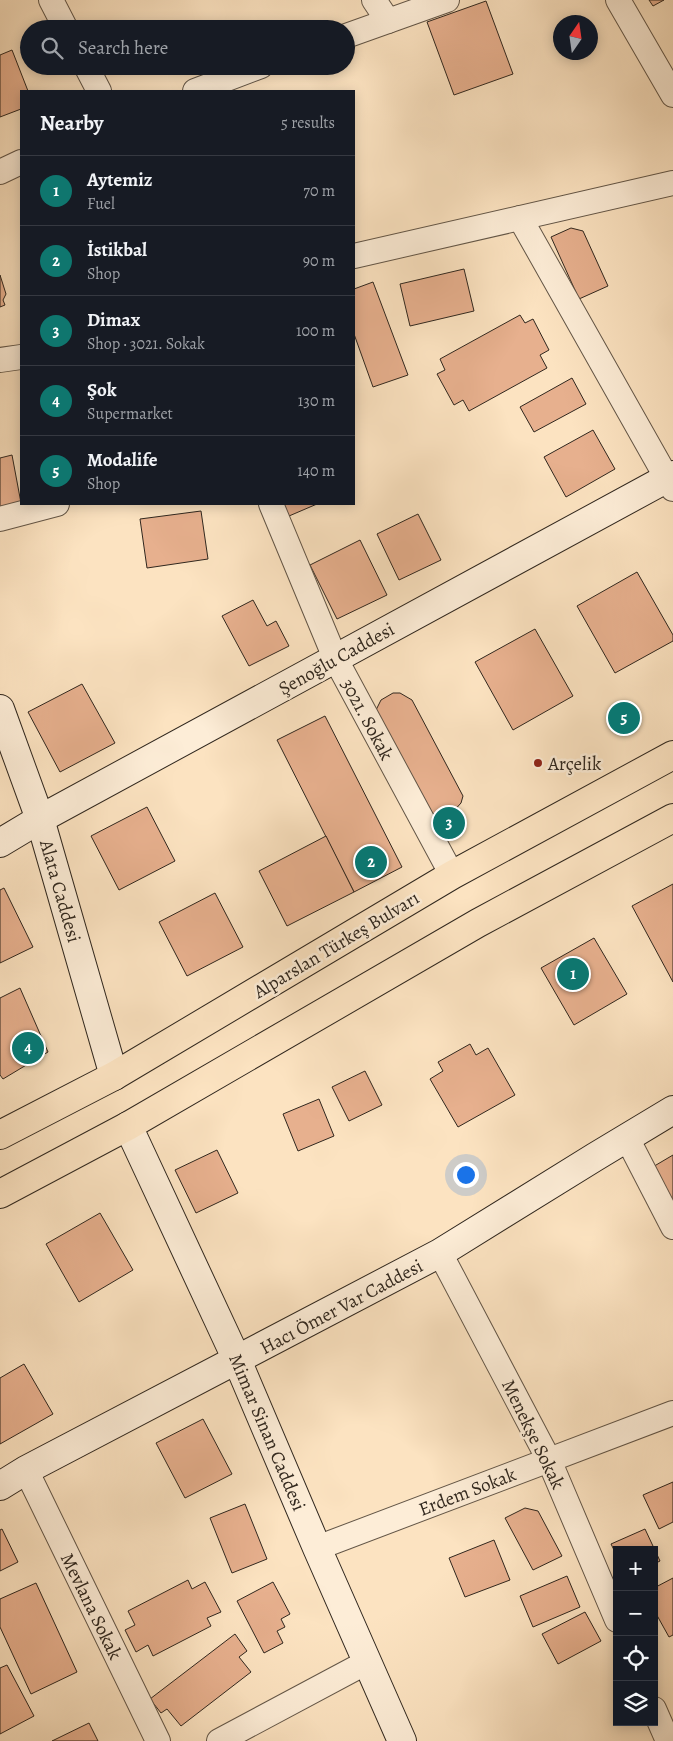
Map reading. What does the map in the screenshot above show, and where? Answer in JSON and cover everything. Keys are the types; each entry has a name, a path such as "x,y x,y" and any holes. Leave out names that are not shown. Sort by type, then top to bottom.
{"highway":[{"name":"Alparslan Türkeş Bulvarı","path":"0,1135 114,1076 452,875 673,755"},
{"path":"0,1194 128,1126 478,923 673,818"}],"street":[{"path":"51,0 61,20"},
{"path":"374,0 388,21"},
{"path":"355,33 447,0"},
{"path":"618,0 673,95"},
{"path":"90,75 98,90"},
{"path":"198,90 237,75"},
{"path":"0,172 20,162"},
{"path":"355,256 673,183"},
{"path":"520,218 671,480"},
{"path":"0,360 20,357"},
{"name":"Şenoğlu Caddesi","path":"0,843 40,818 335,658 671,480"},
{"path":"0,519 53,505"},
{"name":"3021. Sokak","path":"271,505 335,658 452,875"},
{"name":"Alata Caddesi","path":"0,710 40,818 114,1076"},
{"name":"Hacı Ömer Var Caddesi","path":"0,1486 26,1470 440,1253 673,1110"},
{"name":"Mimar Sinan Caddesi","path":"128,1126 237,1360 402,1741"},
{"path":"627,1138 673,1227"},
{"name":"Menekşe Sokak","path":"440,1253 549,1460 613,1611"},
{"name":"Erdem Sokak","path":"317,1548 673,1413"},
{"name":"Mevlana Sokak","path":"26,1470 158,1741"},
{"path":"219,1741 367,1662"},
{"path":"658,1718 668,1741"}],"building":[{"path":"649,0 664,0 653,6"},
{"path":"486,1 513,74 454,95 427,22"},
{"path":"12,50 20,75 22,75 28,90 20,90 20,109 0,117 0,55"},
{"path":"571,228 583,231 608,286 579,299 551,237"},
{"path":"464,269 474,311 410,326 400,284"},
{"path":"0,275 6,294 3,300 5,305 0,307"},
{"path":"373,282 408,375 373,387 355,337 355,289"},
{"path":"520,315 525,323 533,319 549,350 540,355 547,368 469,411 463,400 454,405 437,374 445,370 440,359"},
{"path":"572,378 586,404 534,432 520,407"},
{"path":"593,430 615,469 566,497 544,457"},
{"path":"12,455 20,503 0,507 0,458"},
{"path":"284,505 315,505 289,516"},
{"path":"201,511 208,559 147,568 140,519"},
{"path":"418,514 441,560 399,580 377,534"},
{"path":"360,540 387,595 337,619 310,565"},
{"path":"637,572 673,635 673,641 615,673 577,606"},
{"path":"253,600 267,626 276,621 289,646 249,666 222,616"},
{"path":"535,629 573,696 513,730 475,662"},
{"path":"82,684 115,743 60,772 28,712"},
{"path":"393,693 400,693 412,700 463,796 461,803 452,813 438,815 432,813 375,712 381,700"},
{"path":"325,716 402,867 354,892 277,740"},
{"path":"147,807 175,861 119,890 91,836"},
{"path":"326,836 354,892 287,926 259,871"},
{"path":"673,884 673,982 632,906"},
{"path":"4,888 33,947 0,963 0,890"},
{"path":"215,893 243,947 187,976 159,922"},
{"path":"594,938 627,994 574,1025 541,968"},
{"path":"20,988 48,1052 3,1079 0,1075 0,998"},
{"path":"470,1044 476,1055 488,1048 515,1095 458,1127 430,1079 443,1071 438,1062"},
{"path":"365,1071 382,1105 349,1121 332,1087"},
{"path":"319,1099 334,1136 298,1151 283,1114"},
{"path":"217,1150 238,1193 196,1213 175,1170"},
{"path":"673,1155 673,1204 651,1168"},
{"path":"100,1213 133,1270 79,1302 46,1244"},
{"path":"24,1364 53,1414 0,1444 0,1378"},
{"path":"203,1419 232,1474 185,1498 156,1443"},
{"path":"673,1482 673,1522 659,1529 643,1495"},
{"path":"245,1504 267,1559 232,1573 210,1518"},
{"path":"525,1508 538,1511 562,1556 533,1570 505,1518"},
{"path":"2,1529 18,1562 0,1571 0,1530"},
{"path":"645,1529 653,1546 613,1546 613,1548 611,1544"},
{"path":"494,1540 510,1580 465,1597 449,1558"},
{"path":"567,1576 580,1607 533,1627 520,1596"},
{"path":"673,1578 673,1635 669,1637 658,1617 658,1586"},
{"path":"188,1580 192,1589 205,1582 221,1612 207,1618 211,1626 153,1656 148,1645 136,1652 125,1630 135,1625 128,1611"},
{"path":"273,1582 290,1614 281,1619 285,1627 277,1631 283,1643 264,1653 237,1601"},
{"path":"36,1583 77,1672 31,1694 0,1627 0,1599"},
{"path":"585,1612 601,1641 558,1664 542,1634"},
{"path":"235,1634 247,1651 239,1657 251,1672 181,1726 167,1709 161,1713 150,1699"},
{"path":"7,1665 34,1716 0,1734 0,1668"},
{"path":"89,1723 98,1741 52,1741"}],"place":[{"name":"Modalife","path":"624,718"},
{"name":"Arçelik","path":"538,763"},
{"name":"Dimax","path":"449,823"},
{"name":"İstikbal","path":"371,862"},
{"name":"Aytemiz","path":"573,974"},
{"name":"Şok","path":"28,1048"}]}
